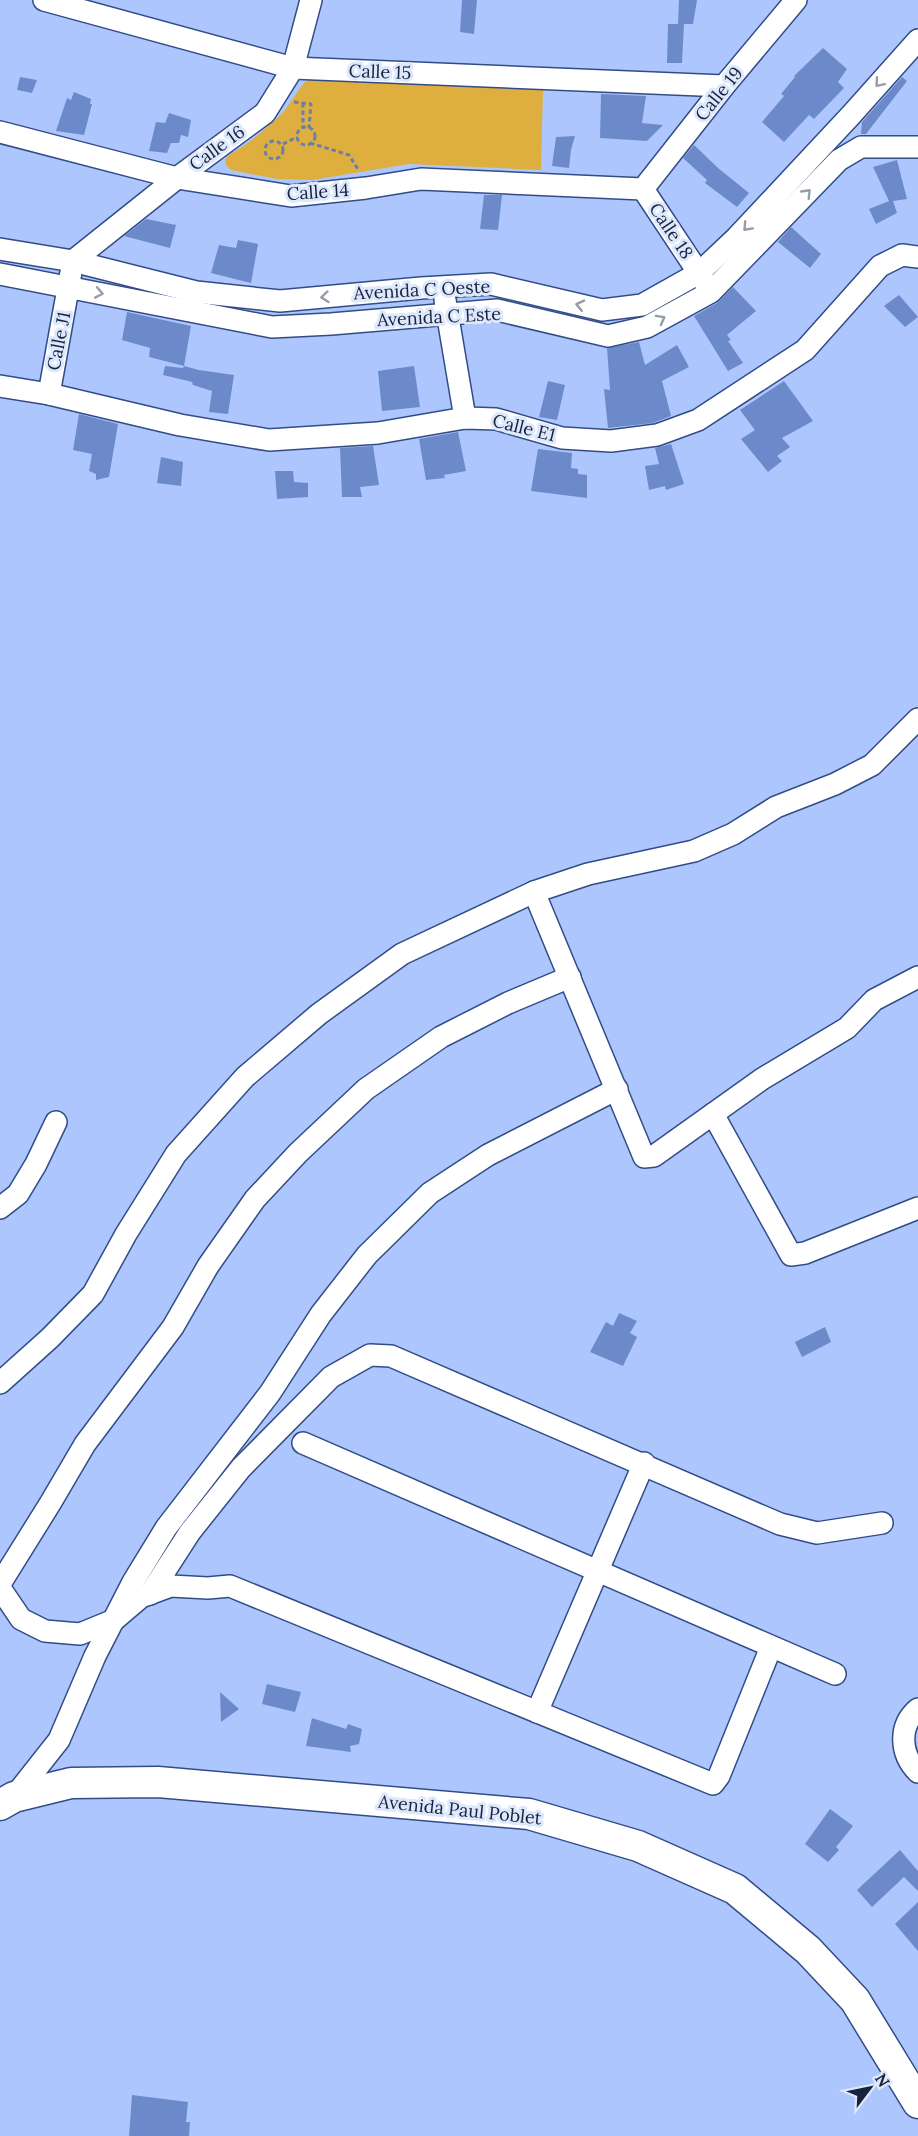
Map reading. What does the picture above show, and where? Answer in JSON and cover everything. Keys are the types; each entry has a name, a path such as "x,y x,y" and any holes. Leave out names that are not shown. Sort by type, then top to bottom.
{"main road":[{"name":"Avenida Paul Poblet","path":"7,1801 71,1783 158,1782 529,1814 638,1846 735,1889 808,1950 855,2000 918,2103"}],"street":[{"name":"Calle 15","path":"44,0 293,68 724,86"},
{"name":"Calle 16","path":"74,261 177,178 265,114 293,68 312,0"},
{"name":"Calle 19","path":"643,189 724,86 796,0"},
{"name":"Avenida C Oeste","path":"0,249 74,261 196,292 280,301 491,284 602,310 642,305 699,273 737,237 918,40"},
{"name":"Calle 14","path":"0,132 177,178 291,196 369,188 421,179 643,189"},
{"name":"Avenida C Este","path":"0,274 272,327 497,310 608,336 647,327 711,292 839,160 861,147 918,147"},
{"name":"Calle 18","path":"643,189 711,292"},
{"name":"Calle E1","path":"0,386 49,394 180,425 269,440 378,433 465,418 496,419 562,438 611,441 657,435 698,420 805,350 880,266 902,255 918,257"},
{"name":"Calle J1","path":"49,394 74,261"},
{"path":"444,286 465,418"},
{"path":"0,1383 50,1338 93,1294 126,1234 176,1154 245,1077 319,1014 402,954 534,892 588,874 694,851 733,834 776,807 835,784 872,765 918,719"},
{"path":"534,892 644,1157 654,1156 762,1079 847,1028 874,1000 918,978"},
{"path":"570,977 508,1003 441,1037 366,1089 290,1160 255,1199 208,1266 172,1327 85,1444 0,1586 21,1619 45,1631 80,1634 114,1620 141,1598 171,1586 208,1588 230,1586 713,1784 719,1776 771,1647"},
{"path":"7,1801 59,1740 95,1656 133,1582 166,1528 270,1393 321,1314 367,1255 430,1193 488,1155 617,1089"},
{"path":"713,1114 791,1255 805,1253 918,1208"},
{"path":"0,1208 18,1194 36,1164 56,1122"},
{"path":"150,1594 190,1532 241,1468 331,1377 370,1355 391,1356 780,1524 817,1533 882,1523"},
{"path":"303,1443 835,1674"},
{"path":"537,1712 644,1464"},
{"path":"918,1709 909,1717 902,1742 910,1764 918,1773"}],"path":[{"path":"274,99 311,104 309,128 314,134 310,144"},
{"path":"303,103 303,128"},
{"path":"309,128 298,131 297,137 302,143 349,155 369,188"},
{"path":"282,145 297,137"},
{"path":"271,141 277,141 282,145 283,153 279,158 273,159 266,154 266,145 271,141"}],"shaded area":[{"path":"310,77 543,89 541,170 409,164 312,180 277,179 231,170 225,160 229,155 278,117"}],"building":[{"path":"462,0 477,0 474,34 460,32"},
{"path":"679,0 697,0 693,24 684,24 682,63 667,63 668,24 678,24"},
{"path":"823,48 847,69 838,82 844,88 814,119 809,115 784,142 762,122 784,96 781,94 794,76"},
{"path":"20,77 37,80 32,93 17,90"},
{"path":"902,77 907,81 866,134 861,134 862,122"},
{"path":"74,92 91,99 90,104 92,104 84,135 56,131 67,98 71,100"},
{"path":"601,94 646,96 642,123 663,125 647,141 600,138"},
{"path":"169,113 191,120 188,137 181,135 179,143 171,143 167,153 149,151 156,122 165,123"},
{"path":"575,136 569,168 552,166 556,137"},
{"path":"694,145 749,193 737,207 705,183 707,180 683,158"},
{"path":"897,160 907,199 893,201 897,213 876,224 869,209 889,201 873,167"},
{"path":"484,195 502,195 498,230 480,229"},
{"path":"146,219 176,225 170,248 124,236"},
{"path":"791,227 821,254 810,268 778,242"},
{"path":"238,240 258,244 251,283 211,273 219,245 236,248"},
{"path":"733,287 756,311 727,335 731,340 728,341 743,363 728,371 694,316 717,303"},
{"path":"899,295 918,317 905,327 884,306"},
{"path":"127,312 191,326 184,366 149,357 150,348 122,340"},
{"path":"639,342 645,365 677,345 689,367 662,381 671,416 653,423 608,428 604,389 610,390 607,348"},
{"path":"165,366 183,368 184,366 234,375 228,414 209,412 212,391 193,385 192,382 163,375"},
{"path":"414,366 420,407 382,411 378,371"},
{"path":"548,381 565,385 557,420 539,417"},
{"path":"784,381 813,421 782,438 790,447 777,456 782,461 768,472 741,439 755,430 740,410"},
{"path":"79,414 118,424 109,477 96,480 96,474 89,471 92,454 73,450"},
{"path":"458,432 466,471 444,475 445,478 426,480 419,439"},
{"path":"671,444 684,484 666,490 665,486 649,490 645,466 659,464 655,448"},
{"path":"373,446 379,485 360,487 362,497 342,497 340,448"},
{"path":"538,449 572,453 571,468 578,469 578,474 587,475 587,498 531,491"},
{"path":"161,457 183,462 181,486 157,483"},
{"path":"275,471 293,471 294,482 308,483 308,497 277,499"},
{"path":"619,1313 637,1321 630,1333 637,1337 623,1366 590,1352 606,1322 613,1326"},
{"path":"825,1327 831,1342 802,1357 795,1342"},
{"path":"267,1684 301,1692 295,1712 262,1704"},
{"path":"220,1692 239,1709 221,1722"},
{"path":"312,1718 346,1729 348,1724 362,1729 359,1744 350,1746 351,1752 306,1746"},
{"path":"830,1809 853,1826 836,1847 839,1850 828,1862 805,1844"},
{"path":"900,1850 918,1871 918,1891 904,1877 872,1907 857,1890"},
{"path":"918,1902 918,1951 895,1924"},
{"path":"132,2095 188,2102 186,2122 190,2122 189,2136 129,2136"}]}
